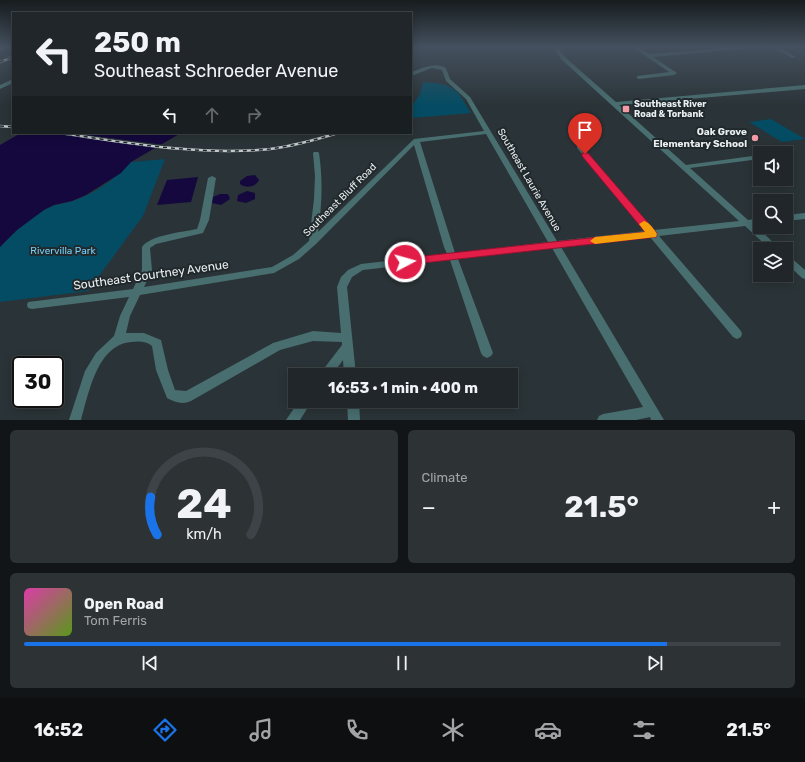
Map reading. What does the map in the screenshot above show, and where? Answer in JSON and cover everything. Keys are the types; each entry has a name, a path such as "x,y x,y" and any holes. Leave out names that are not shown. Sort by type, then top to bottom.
{"street":[{"name":"Southeast Laurie Avenue","path":"412,74 432,67 444,69 448,80 468,98 655,416"},
{"path":"572,67 768,242"},
{"path":"639,77 673,74 663,67"},
{"path":"0,87 12,81"},
{"path":"614,104 805,87"},
{"path":"488,132 416,140 452,257 488,353"},
{"name":"Southeast Bluff Road","path":"274,270 296,257 313,242 416,140"},
{"path":"579,147 737,334"},
{"path":"313,242 317,215 318,169 316,153"},
{"path":"684,166 753,158"},
{"path":"119,339 125,316 147,270 146,247 153,242 196,233 202,228 212,178"},
{"path":"793,217 805,216"},
{"path":"349,368 342,287 345,278 350,272 360,267 753,222"},
{"path":"793,264 805,275"},
{"name":"Southeast Courtney Avenue","path":"32,305 136,292 274,270"},
{"path":"75,420 92,366 106,348 119,339 145,337 152,338 157,343 162,370 171,394 177,397 187,397 278,346 300,338 313,336 347,341"},
{"path":"330,368 347,341"},
{"path":"292,420 301,408"},
{"path":"353,408 354,420"},
{"path":"603,420 655,416"}],"green space":[{"path":"423,82 441,84 453,88 461,97 471,113 412,118 412,106 420,94"},
{"path":"771,119 805,139 782,142 749,122"},
{"name":"Rivervilla Park","path":"165,159 143,216 88,291 0,302 0,247 20,227 47,208 73,201 97,190 131,162"}],"shaded area":[{"path":"19,134 179,134 131,162 121,173 86,195 72,201 54,205 44,210 17,230 0,247 0,145"},
{"path":"255,175 259,180 253,186 248,187 240,184 240,181 247,176"},
{"path":"198,177 191,202 157,205 167,180"},
{"path":"247,191 255,193 255,199 246,203 237,201 238,195"},
{"path":"220,194 228,194 230,199 221,205 212,203 213,197"}],"pier":[{"path":"63,134 78,134 165,145 162,146"}],"railway":[{"path":"0,126 12,127"},
{"path":"66,134 191,150 217,151 244,151 279,148 334,134"}],"slow traffic":[{"path":"595,241 652,234 644,224"}],"place":[{"name":"Southeast River Road & Torbank","path":"626,109"},
{"name":"Oak Grove Elementary School","path":"755,138"}],"route":[{"path":"405,262 652,234 585,154"}]}
